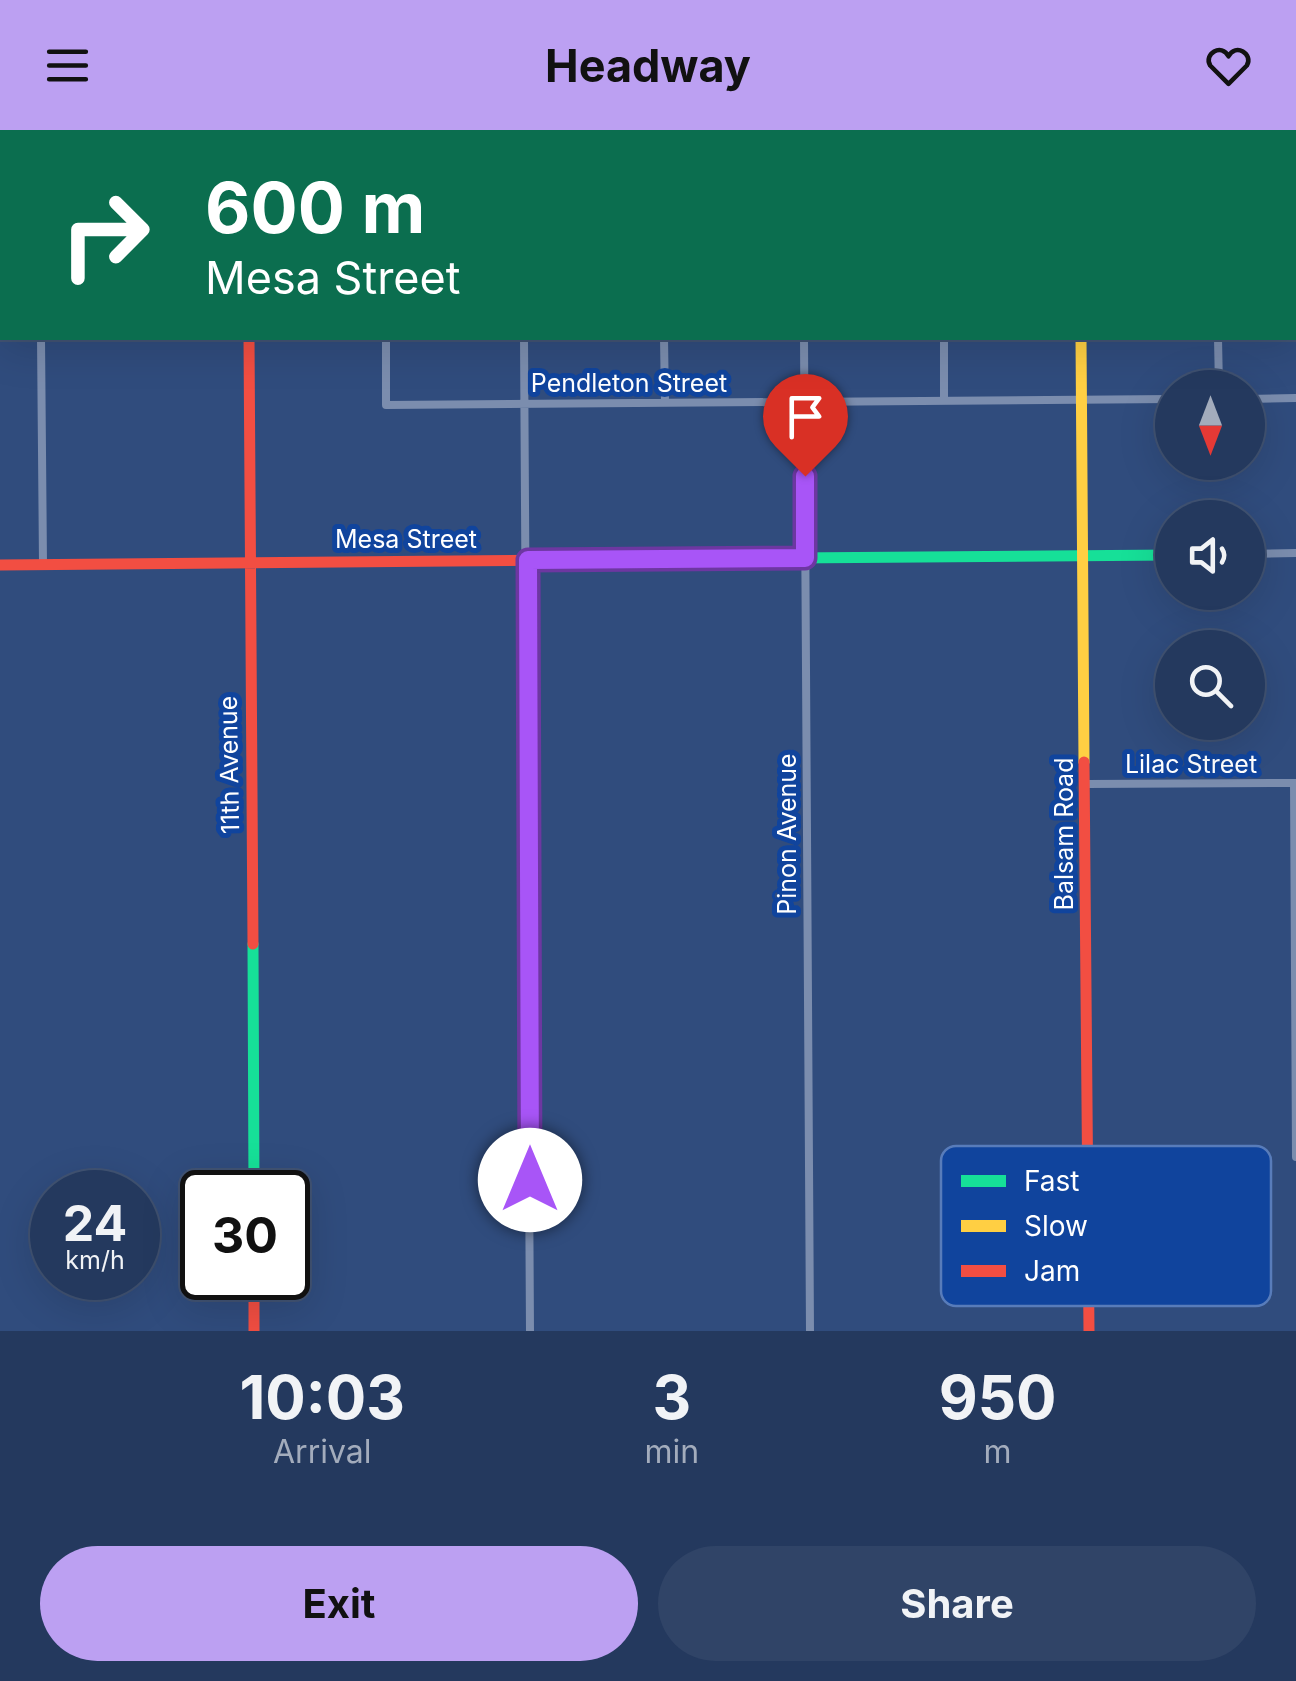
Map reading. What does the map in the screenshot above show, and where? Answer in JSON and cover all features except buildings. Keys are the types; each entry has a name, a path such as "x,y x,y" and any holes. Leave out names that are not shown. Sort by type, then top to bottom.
{"street":[{"path":"41,340 43,564"},
{"name":"11th Avenue","path":"248,340 254,1170"},
{"name":"Pendleton Street","path":"386,340 386,405 1155,399"},
{"path":"524,340 530,1331"},
{"path":"664,340 665,403"},
{"name":"Pinon Avenue","path":"804,340 810,1331"},
{"path":"944,340 944,401"},
{"name":"Balsam Road","path":"1081,340 1088,1146"},
{"path":"1218,340 1219,370"},
{"path":"1265,399 1296,398"},
{"path":"1265,554 1296,554"},
{"name":"Mesa Street","path":"0,565 1155,555"},
{"path":"1295,783 1296,1157"},
{"name":"Lilac Street","path":"1087,784 1295,783"},
{"path":"254,1300 254,1331"},
{"name":"Balsam Road","path":"1089,1306 1089,1331"}],"traffic: fast":[{"path":"792,558 1155,555"},
{"path":"253,944 254,1170"}],"traffic: slow":[{"path":"1081,340 1084,762"}],"traffic: jam":[{"path":"249,340 253,944"},
{"path":"0,565 792,558"},
{"path":"1084,762 1087,1146"},
{"path":"254,1300 254,1331"},
{"path":"1089,1306 1089,1331"}],"route":[{"path":"530,1180 528,560 805,558 805,476"}]}
